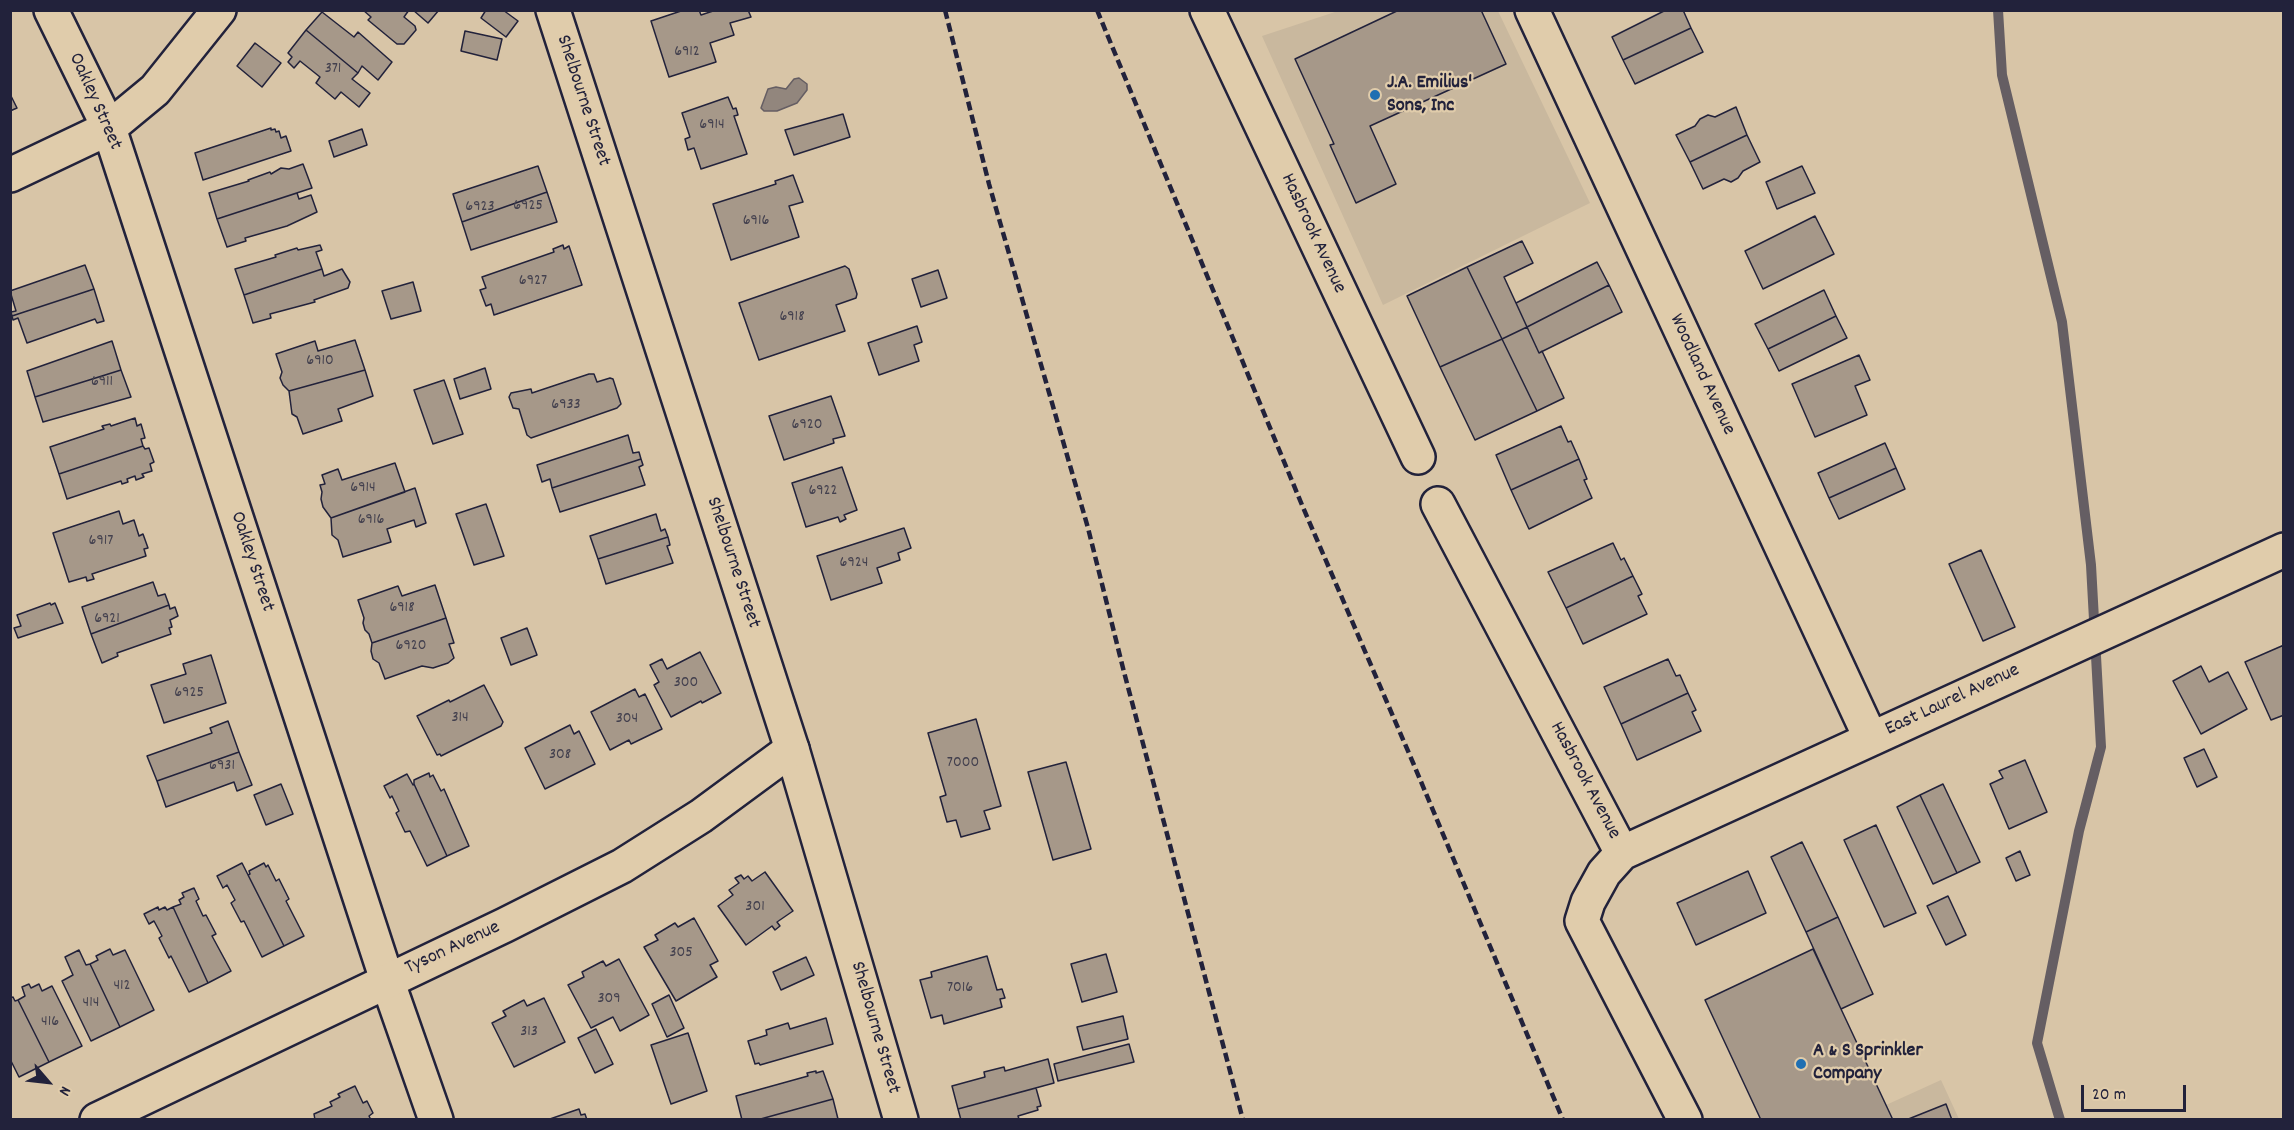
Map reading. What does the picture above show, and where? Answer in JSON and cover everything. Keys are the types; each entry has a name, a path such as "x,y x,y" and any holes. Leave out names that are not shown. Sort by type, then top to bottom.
{"street":[{"name":"Oakley Street","path":"51,10 109,128 387,980 436,1119"},
{"path":"10,175 109,128 155,90 219,10"},
{"name":"Shelbourne Street","path":"553,10 792,749 901,1119"},
{"name":"Woodland Avenue","path":"1532,10 1871,739"},
{"name":"Hasbrook Avenue","path":"1218,13 1418,457"},
{"name":"Hasbrook Avenue","path":"1438,504 1622,853 1604,873 1588,902 1582,921 1684,1119"},
{"name":"East Laurel Avenue","path":"1622,853 2283,550"},
{"name":"Tyson Avenue","path":"98,1119 505,925 622,866 701,816 792,749"}],"shaded area":[{"path":"1338,11 1498,11 1590,203 1383,305 1262,36"},
{"path":"799,78 807,84 807,90 797,103 777,111 764,111 761,108 768,89 776,87 786,89 794,79"},
{"path":"1941,1080 1959,1119 1853,1120"}],"building":[{"path":"363,10 409,10 404,17 415,26 416,30 404,44 397,44 368,20 371,17"},
{"path":"413,10 439,10 428,23"},
{"path":"486,10 503,10 518,21 506,37 481,18"},
{"path":"684,10 699,10 701,15 716,10 748,10 751,17 730,23 734,35 710,43 716,62 669,77 651,21"},
{"name":"J.A. Emilius' Sons, Inc","path":"1399,10 1481,10 1506,64 1370,126 1396,184 1356,203 1330,145 1334,144 1295,59"},
{"path":"1666,10 1683,10 1691,28 1623,60 1612,37"},
{"path":"322,12 354,37 358,32 392,62 378,80 362,66 358,73 306,30"},
{"path":"1691,28 1703,52 1635,84 1623,60"},
{"path":"306,30 358,73 352,79 370,93 359,107 341,92 335,99 316,83 320,77 300,61 294,68 288,62 292,57 288,53"},
{"path":"465,31 502,39 497,60 461,51"},
{"path":"255,43 281,63 262,87 237,66"},
{"path":"10,94 17,108 10,111"},
{"path":"728,97 733,109 736,108 738,115 734,116 747,154 701,169 694,148 688,150 685,139 690,137 682,113"},
{"path":"1736,107 1747,135 1690,162 1676,135 1695,126 1700,119 1708,115 1715,117"},
{"path":"843,114 850,137 794,155 785,130"},
{"path":"271,128 276,132 279,131 281,138 286,136 291,151 203,180 195,153"},
{"path":"362,129 367,145 334,157 329,141"},
{"path":"1747,135 1760,162 1743,171 1731,182 1724,179 1703,189 1690,162"},
{"path":"303,164 312,188 217,219 209,193 270,172 271,174 281,168 289,169"},
{"path":"538,166 547,192 462,222 453,194"},
{"path":"1802,166 1815,193 1777,209 1766,182"},
{"path":"793,175 803,202 789,206 799,237 731,260 713,204 776,184 775,181"},
{"path":"547,192 557,222 471,250 462,222"},
{"path":"297,193 299,199 311,195 317,212 287,226 245,238 246,241 227,247 217,219"},
{"path":"1815,216 1834,254 1763,289 1745,251"},
{"path":"1522,241 1533,263 1504,277 1527,327 1502,339 1467,267"},
{"path":"320,245 322,250 316,252 322,269 244,295 235,269 297,248 298,250"},
{"path":"563,245 564,249 569,246 582,285 494,315 491,304 486,306 480,290 486,288 482,277 554,252 553,249"},
{"path":"1597,262 1609,285 1527,327 1516,303"},
{"path":"85,265 94,289 12,316 11,312 16,311 10,291"},
{"path":"845,266 849,269 857,294 856,298 836,305 845,331 759,360 739,303"},
{"path":"1467,267 1502,339 1440,367 1407,296"},
{"path":"322,269 324,276 342,269 350,282 348,288 314,300 315,302 270,314 271,318 253,323 244,295"},
{"path":"938,270 947,298 921,307 912,279"},
{"path":"413,282 421,311 391,319 382,291"},
{"path":"1609,285 1622,312 1539,353 1527,327"},
{"path":"94,289 104,321 97,323 95,319 27,343 18,318 13,320 12,316"},
{"path":"1824,290 1836,316 1768,349 1755,324"},
{"path":"1836,316 1847,338 1779,371 1768,349"},
{"path":"917,326 922,342 914,345 919,361 879,375 868,343"},
{"path":"1527,327 1539,353 1542,351 1564,398 1537,411 1502,339"},
{"path":"1502,339 1537,411 1475,440 1440,367"},
{"path":"355,340 365,370 289,391 283,385 280,378 282,372 276,354 315,341 318,351"},
{"path":"112,341 121,370 35,397 27,371"},
{"path":"1859,355 1870,380 1855,386 1867,415 1815,437 1792,384"},
{"path":"485,368 491,389 460,399 454,379"},
{"path":"121,370 131,397 43,422 35,397"},
{"path":"365,370 373,396 338,409 342,421 303,434 297,417 292,414 289,391"},
{"path":"594,374 597,382 613,379 621,404 617,408 531,438 527,435 519,409 513,408 509,397 511,393 531,389 532,393"},
{"path":"444,380 463,434 433,444 414,390"},
{"path":"831,396 845,436 833,439 834,443 784,460 769,416"},
{"path":"135,418 137,426 141,424 145,438 141,439 143,446 59,474 50,447 104,429 102,426 110,424 111,426"},
{"path":"1561,426 1579,459 1511,490 1496,455"},
{"path":"628,435 633,453 639,452 641,459 552,488 550,479 542,482 537,465"},
{"path":"1885,443 1896,468 1829,498 1818,473"},
{"path":"143,446 145,449 149,448 154,462 150,464 152,471 142,474 144,477 136,480 135,476 127,479 128,482 122,484 121,481 67,499 59,474"},
{"path":"641,459 643,465 639,467 645,485 560,512 552,488"},
{"path":"1579,459 1587,479 1584,480 1592,498 1529,529 1511,490"},
{"path":"395,463 405,492 331,518 323,507 321,499 320,485 325,484 322,475 338,469 342,480"},
{"path":"842,467 857,510 844,515 846,519 840,522 838,517 806,527 792,483"},
{"path":"1896,468 1905,489 1839,519 1829,498"},
{"path":"415,488 426,523 416,527 414,520 387,529 391,542 343,557 338,540 332,535 331,518"},
{"path":"486,504 504,556 474,565 456,514"},
{"path":"119,511 123,524 134,520 139,536 143,534 148,548 144,549 146,556 92,574 94,579 87,581 86,577 69,582 53,533"},
{"path":"656,514 661,531 665,529 668,537 598,559 590,536"},
{"path":"904,528 911,548 898,553 900,560 877,568 882,583 831,600 817,556"},
{"path":"668,537 670,545 667,546 673,563 606,584 598,559"},
{"path":"1613,543 1621,560 1624,558 1633,576 1566,608 1548,572"},
{"path":"1981,550 2015,627 1983,641 1949,564"},
{"path":"1633,576 1642,594 1638,596 1647,614 1583,644 1566,608"},
{"path":"153,582 158,596 165,594 169,605 91,634 82,607"},
{"path":"435,585 446,618 372,643 365,630 358,600 398,586 402,596"},
{"path":"50,603 51,605 55,603 63,623 18,638 14,628 21,626 17,615"},
{"path":"169,605 170,609 175,607 178,616 170,620 171,634 117,653 118,656 102,663 91,634"},
{"path":"446,618 454,643 449,644 454,658 448,663 433,668 422,666 385,679 379,663 373,659 372,643"},
{"path":"527,628 537,655 511,665 501,638"},
{"path":"2284,645 2284,715 2271,720 2245,662"},
{"path":"700,652 721,693 671,717 654,685 659,682 650,665 662,659 667,669"},
{"path":"211,655 226,703 164,723 151,685 186,674 183,664"},
{"path":"1668,659 1676,676 1680,675 1688,693 1621,724 1604,687"},
{"path":"2201,666 2209,682 2228,672 2247,709 2201,734 2173,681"},
{"path":"484,685 503,722 501,726 441,756 437,755 417,716"},
{"path":"635,689 639,697 645,694 662,729 631,744 629,740 610,750 591,712"},
{"path":"1688,693 1696,710 1692,712 1701,731 1637,760 1621,724"},
{"path":"976,719 1001,806 984,811 990,829 961,837 956,820 947,822 940,797 946,795 928,733"},
{"path":"228,721 239,752 157,781 147,756 212,733 210,728"},
{"path":"570,725 574,734 579,731 595,764 545,789 525,748"},
{"path":"2204,749 2217,777 2197,787 2184,758"},
{"path":"239,752 252,785 237,791 234,782 166,807 157,781"},
{"path":"2025,760 2047,812 2009,829 1990,784 2003,778 1999,771"},
{"path":"1066,762 1091,849 1053,860 1028,772"},
{"path":"429,773 430,777 433,775 441,791 444,789 469,846 447,856 414,784 414,780"},
{"path":"407,774 414,784 447,856 427,866 410,831 405,832 396,813 399,811 384,786"},
{"path":"281,784 293,814 266,825 254,795"},
{"path":"1943,784 1980,862 1957,873 1920,795"},
{"path":"1920,795 1957,873 1933,884 1897,807"},
{"path":"1876,825 1916,913 1884,927 1844,840"},
{"path":"1802,842 1838,917 1806,932 1771,857"},
{"path":"2020,851 2030,875 2016,881 2006,858"},
{"path":"242,863 284,946 262,957 244,921 241,922 231,903 235,900 227,885 223,888 217,876"},
{"path":"264,863 266,867 268,865 276,881 279,879 289,899 286,901 304,936 284,946 248,875 249,871"},
{"path":"1748,871 1766,913 1696,945 1677,903"},
{"path":"765,872 793,911 777,922 780,926 775,930 772,926 746,945 718,906 733,895 729,890 739,883 735,878 741,875 744,879 748,876 752,881"},
{"path":"194,888 199,899 196,901 216,934 212,936 231,971 208,983 173,907 181,904 179,900 184,897 182,893"},
{"path":"1948,896 1966,935 1946,945 1927,906"},
{"path":"158,907 159,910 165,907 167,910 173,907 208,983 189,992 159,938 162,936 154,921 149,924 144,914"},
{"path":"1838,917 1873,994 1841,1009 1806,932"},
{"path":"694,918 718,961 710,965 717,977 676,1001 644,947 658,940 655,935 675,923 678,927"},
{"path":"110,949 113,955 125,950 154,1010 120,1027 90,964 98,960 96,956"},
{"name":"A & S Sprinkler Company","path":"1813,949 1893,1120 1761,1120 1705,1000"},
{"path":"79,950 86,965 90,964 120,1027 91,1041 62,981 73,975 65,957"},
{"path":"1106,954 1117,992 1082,1002 1071,964"},
{"path":"987,956 997,990 1002,989 1005,998 1000,999 1002,1007 944,1024 942,1015 931,1018 920,980 932,977 931,972"},
{"path":"806,957 814,975 781,990 773,972"},
{"path":"619,959 649,1015 620,1031 613,1017 591,1028 568,985 584,977 582,972 603,961 606,966"},
{"path":"29,984 31,988 39,984 42,991 52,986 82,1046 49,1062 18,1000 25,996 22,987"},
{"path":"669,995 684,1028 667,1037 652,1004"},
{"path":"13,997 15,1001 18,1000 49,1062 19,1077 10,1059 10,998"},
{"path":"544,998 565,1042 514,1067 492,1023 506,1016 503,1011 524,1000 527,1006"},
{"path":"1123,1016 1128,1039 1083,1050 1077,1027"},
{"path":"826,1018 833,1044 760,1065 755,1064 748,1041 767,1035 766,1030 788,1023 790,1029"},
{"path":"596,1029 613,1064 595,1073 578,1038"},
{"path":"688,1033 707,1091 671,1104 651,1045"},
{"path":"1129,1044 1134,1062 1058,1081 1054,1064"},
{"path":"1048,1059 1054,1083 958,1109 952,1086 985,1077 984,1072 1004,1067 1005,1071"},
{"path":"816,1071 816,1073 823,1071 833,1099 757,1120 742,1120 736,1096 808,1076 807,1073"},
{"path":"355,1086 363,1103 367,1101 373,1113 369,1116 371,1120 315,1120 314,1114 332,1106 330,1102 340,1097 338,1094"},
{"path":"1036,1088 1041,1106 1037,1107 1038,1110 1018,1116 1019,1119 961,1120 958,1109"},
{"path":"833,1099 838,1119 836,1120 757,1120"},
{"path":"1946,1104 1952,1120 1906,1120"},
{"path":"579,1109 581,1115 585,1114 587,1120 547,1120"}],"waterway":[{"path":"1998,10 2002,75 2062,322 2091,565 2101,747 2079,831 2037,1043 2060,1120"}],"railway":[{"path":"945,10 989,184 1088,528 1243,1120"},
{"path":"1097,10 1302,505 1563,1120"}],"place":[{"name":"J.A. Emilius' Sons, Inc","path":"1375,95"},
{"name":"A & S Sprinkler Company","path":"1801,1064"}]}
